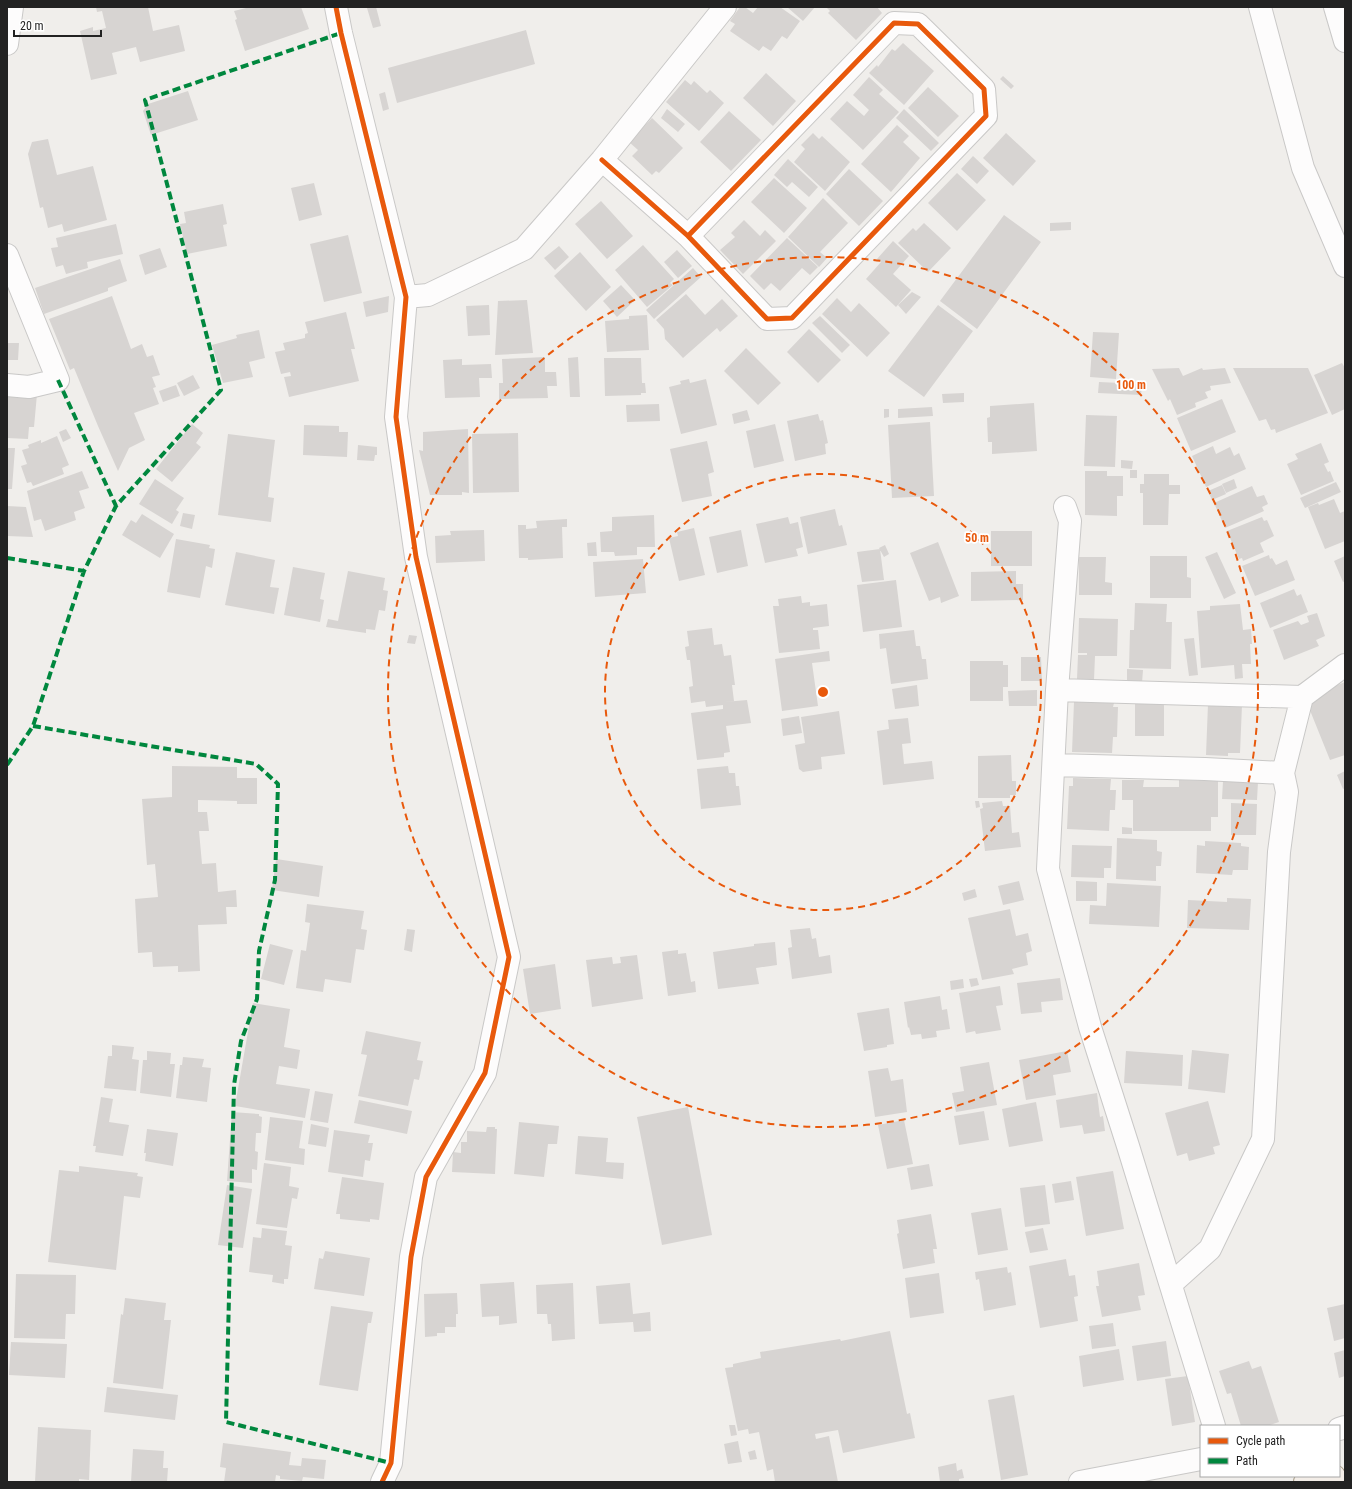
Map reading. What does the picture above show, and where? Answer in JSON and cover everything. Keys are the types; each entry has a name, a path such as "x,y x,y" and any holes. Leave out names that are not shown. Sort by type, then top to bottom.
{"main road":[{"path":"1305,1482 1329,1477"}],"street":[{"path":"7,44 12,7"},
{"path":"336,7 342,40 406,297 396,417 416,557 509,957 485,1073 426,1177 411,1257 391,1463 382,1482"},
{"path":"406,297 428,295 524,249 602,160 725,7"},
{"path":"1260,7 1303,168 1345,266"},
{"path":"1335,7 1345,41"},
{"path":"602,160 688,236 767,319 792,318 986,116 984,89 918,24 894,23 688,236"},
{"path":"7,255 58,380 29,387 7,385"},
{"path":"1064,507 1070,522 1057,690 1048,869 1090,1027 1214,1425"},
{"path":"1057,690 1302,697 1345,665"},
{"path":"1171,1284 1210,1249 1263,1140 1279,852 1287,792 1283,773 1302,697"},
{"path":"1054,765 1283,773"},
{"path":"1080,1482 1200,1459"}],"building":[{"path":"96,7 148,7 153,31 179,25 185,51 140,62 136,47 112,53 117,74 91,80 80,31 93,27 93,31 106,28 102,11 97,12"},
{"path":"250,7 301,7 309,29 245,51 235,20 237,19 234,11"},
{"path":"376,7 381,26 373,28 367,8"},
{"path":"740,7 745,7 753,13 758,7 780,7 800,21 787,39 782,36 771,51 763,46 759,51 730,31 735,24 730,21"},
{"path":"787,7 815,7 803,21"},
{"path":"826,7 877,7 882,13 856,40 828,13 830,11"},
{"path":"526,30 535,64 397,103 388,68"},
{"path":"903,43 934,71 904,105 869,73 877,65 878,67 892,49 895,51"},
{"path":"766,73 796,101 773,126 743,98"},
{"path":"1003,76 1014,86 1011,89 1000,79"},
{"path":"869,77 883,90 879,94 899,112 863,150 830,119 847,101 864,116 869,110 853,95"},
{"path":"685,80 691,85 694,81 707,93 710,90 724,103 699,131 666,102"},
{"path":"928,87 959,116 938,137 908,108"},
{"path":"188,91 198,120 151,135 143,111 148,104"},
{"path":"385,92 389,109 383,111 379,94"},
{"path":"667,109 685,124 678,132 661,118"},
{"path":"904,109 939,143 931,151 896,118"},
{"path":"729,111 761,140 731,171 700,142"},
{"path":"652,118 683,148 659,173 656,171 652,175 632,156 638,150 629,142"},
{"path":"897,125 909,136 903,142 920,158 891,192 861,164"},
{"path":"813,133 819,139 822,136 850,162 825,191 794,162 805,149 801,145"},
{"path":"1006,133 1036,161 1013,186 983,158"},
{"path":"48,139 57,175 93,166 107,220 64,232 62,224 48,228 43,207 40,208 28,154 32,142"},
{"path":"973,156 989,171 977,184 961,169"},
{"path":"788,159 818,187 809,197 792,182 787,187 774,175"},
{"path":"849,169 883,201 859,226 826,194"},
{"path":"957,173 986,200 957,231 928,203"},
{"path":"774,178 807,208 784,233 751,202"},
{"path":"314,183 322,215 299,221 291,188"},
{"path":"823,198 848,223 820,252 827,258 819,267 788,237"},
{"path":"601,201 633,236 607,259 575,224"},
{"path":"223,204 227,224 223,225 227,246 187,254 180,224 186,223 184,212"},
{"path":"1004,215 1041,242 977,329 940,301"},
{"path":"744,220 760,236 765,230 776,241 743,274 720,250 735,237 731,233"},
{"path":"1071,222 1071,230 1050,231 1050,223"},
{"path":"924,223 951,248 928,272 898,243 913,228 916,231"},
{"path":"116,224 123,254 87,262 88,268 66,274 63,265 56,267 51,248 58,247 56,238"},
{"path":"348,235 362,293 324,302 310,244"},
{"path":"787,238 818,267 810,275 802,268 780,291 771,283 764,290 750,276"},
{"path":"893,241 909,256 893,274 911,290 896,307 866,279 881,262 877,259"},
{"path":"643,245 674,279 670,283 673,285 647,307 615,270"},
{"path":"559,246 569,257 555,270 544,258"},
{"path":"160,248 167,267 145,275 139,255"},
{"path":"677,250 692,266 678,278 664,262"},
{"path":"580,252 611,287 586,311 554,276"},
{"path":"120,259 127,281 108,288 108,291 44,314 35,288"},
{"path":"693,268 701,277 654,319 646,310"},
{"path":"621,285 635,300 617,317 603,301"},
{"path":"912,292 921,297 906,314 898,305"},
{"path":"686,294 705,315 722,299 738,316 720,332 717,328 683,358 665,339 664,329 656,320"},
{"path":"112,296 131,349 142,344 147,357 153,355 160,375 152,377 156,387 153,388 159,404 134,413 145,440 129,448 118,471 74,368 70,370 49,319"},
{"path":"389,296 388,312 366,317 363,302"},
{"path":"837,298 851,312 859,303 890,333 867,357 822,314"},
{"path":"527,300 533,353 495,355 498,301"},
{"path":"489,305 490,335 468,336 466,306"},
{"path":"938,305 973,331 924,397 888,371"},
{"path":"346,312 355,349 351,349 359,381 289,397 284,377 291,376 290,372 281,374 275,352 285,350 283,343 305,338 305,334 308,333 305,322"},
{"path":"647,315 649,350 607,352 605,321 629,319 629,316"},
{"path":"820,316 850,345 842,353 812,323"},
{"path":"809,329 841,360 818,383 787,352"},
{"path":"259,330 265,358 249,362 253,377 223,383 212,345 237,338 236,335"},
{"path":"1093,332 1119,333 1116,379 1090,377"},
{"path":"7,343 19,343 18,360 7,360"},
{"path":"746,348 781,383 758,405 724,371"},
{"path":"545,357 545,372 556,372 557,386 547,386 548,398 499,399 499,383 503,383 502,359"},
{"path":"578,357 580,397 570,397 568,358"},
{"path":"604,358 641,358 642,383 645,383 646,393 641,393 641,395 605,396"},
{"path":"462,359 462,365 491,364 492,378 479,378 480,397 445,398 443,360"},
{"path":"1342,363 1345,368 1345,409 1332,415 1314,375"},
{"path":"1179,368 1183,376 1202,368 1203,370 1225,368 1231,383 1210,386 1211,390 1205,392 1208,398 1195,403 1196,407 1177,415 1170,399 1168,401 1152,369"},
{"path":"1233,368 1308,368 1328,413 1276,433 1275,429 1271,430 1266,419 1259,421"},
{"path":"193,375 200,388 184,396 177,383"},
{"path":"689,379 690,383 706,379 717,425 681,434 669,387 681,384 680,381"},
{"path":"1099,382 1142,384 1141,395 1098,393"},
{"path":"176,385 180,396 163,402 159,391"},
{"path":"8,392 37,394 34,427 29,427 28,439 7,438"},
{"path":"964,393 964,402 943,403 942,394"},
{"path":"1222,399 1236,432 1191,451 1177,418"},
{"path":"1034,403 1037,451 992,454 992,442 988,442 987,418 990,417 990,406"},
{"path":"659,404 660,421 627,422 626,405"},
{"path":"932,407 933,416 898,418 898,409"},
{"path":"884,409 889,409 889,417 884,418"},
{"path":"747,410 750,420 734,424 732,414"},
{"path":"818,414 820,421 823,420 828,443 825,444 826,454 795,461 787,421"},
{"path":"1086,415 1117,416 1115,467 1084,466"},
{"path":"930,422 934,496 892,498 888,425"},
{"path":"192,424 203,433 196,443 201,447 172,482 156,469"},
{"path":"775,424 784,461 754,468 746,431"},
{"path":"304,425 339,426 339,432 348,432 347,457 303,455"},
{"path":"66,429 71,438 63,442 59,432"},
{"path":"468,429 469,493 462,492 462,495 430,495 419,450 423,451 423,432"},
{"path":"518,433 519,492 473,493 472,434"},
{"path":"228,434 275,440 268,497 274,498 271,522 218,515"},
{"path":"57,436 69,465 62,468 64,474 33,486 31,482 27,483 21,466 27,464 22,450 29,448 28,445 41,440 41,443"},
{"path":"707,441 714,472 708,474 712,496 682,502 670,449"},
{"path":"1321,443 1329,462 1324,464 1328,472 1330,471 1334,481 1301,495 1287,464 1298,459 1295,454"},
{"path":"358,445 377,447 377,455 375,455 374,461 357,460"},
{"path":"1213,446 1216,454 1230,447 1234,456 1239,453 1246,469 1206,487 1192,456"},
{"path":"7,448 15,448 12,489 7,489"},
{"path":"1121,460 1133,461 1132,469 1121,468"},
{"path":"1130,470 1137,470 1137,478 1130,478"},
{"path":"82,471 89,488 79,491 85,508 74,512 76,520 45,531 41,519 34,521 27,491"},
{"path":"1085,471 1107,471 1107,476 1123,476 1123,496 1117,496 1117,516 1085,515"},
{"path":"1144,474 1169,474 1169,485 1180,485 1180,494 1169,494 1168,525 1143,525 1143,493 1140,493 1140,484 1144,484"},
{"path":"155,479 184,498 176,510 179,512 172,524 139,504"},
{"path":"1234,479 1237,488 1226,493 1222,484"},
{"path":"1336,482 1341,492 1305,508 1300,498"},
{"path":"1222,485 1226,494 1212,500 1208,491"},
{"path":"1252,486 1257,497 1264,495 1268,504 1262,507 1264,511 1225,528 1214,503"},
{"path":"1334,499 1340,513 1345,511 1345,541 1325,549 1308,507 1318,503 1319,505"},
{"path":"7,506 26,507 33,537 7,536"},
{"path":"835,509 839,526 842,525 847,545 808,554 800,517"},
{"path":"183,513 195,515 192,529 180,526"},
{"path":"142,514 174,534 160,558 122,535 131,520 136,523"},
{"path":"654,515 655,547 637,547 637,555 615,556 614,552 601,552 600,532 612,531 612,517"},
{"path":"788,517 790,524 798,522 803,547 796,549 798,556 765,563 756,524"},
{"path":"1262,517 1264,521 1267,520 1274,536 1260,543 1264,552 1243,561 1242,558 1239,559 1227,531"},
{"path":"567,519 567,527 562,527 563,558 528,560 528,558 519,558 518,525 526,525 526,529 537,528 536,521"},
{"path":"694,528 705,575 679,581 669,538 678,536 677,532"},
{"path":"484,530 485,561 436,563 435,536 451,535 450,531"},
{"path":"741,530 748,566 717,573 709,537"},
{"path":"991,531 1032,531 1032,566 991,566"},
{"path":"176,539 210,545 209,548 215,549 212,568 206,566 200,598 167,592"},
{"path":"596,542 597,556 588,556 587,543"},
{"path":"938,542 959,596 941,603 940,597 929,601 910,553"},
{"path":"885,545 889,554 884,557 879,548"},
{"path":"880,549 884,580 862,582 857,552"},
{"path":"236,552 275,560 270,587 279,588 274,614 225,605"},
{"path":"1217,552 1236,593 1224,599 1205,557"},
{"path":"1269,555 1270,559 1272,558 1276,565 1287,560 1295,580 1255,596 1242,566"},
{"path":"1150,556 1187,556 1187,577 1191,578 1191,598 1150,598"},
{"path":"1345,556 1345,581 1343,582 1334,561"},
{"path":"1079,557 1106,557 1105,582 1112,583 1112,595 1079,595"},
{"path":"643,559 646,593 595,597 593,562"},
{"path":"293,567 325,573 320,599 324,600 320,622 284,615"},
{"path":"348,571 385,578 383,590 388,591 385,611 379,610 375,630 366,629 366,633 326,627 328,619 338,621"},
{"path":"1016,571 1016,584 1023,584 1023,600 971,601 971,572"},
{"path":"896,580 902,627 863,632 857,585"},
{"path":"1294,589 1297,596 1301,594 1308,612 1270,628 1260,603"},
{"path":"801,596 802,603 810,602 810,606 827,604 829,626 813,628 813,630 818,630 820,649 779,653 773,606 779,606 778,599"},
{"path":"1135,603 1167,604 1166,622 1172,622 1171,669 1129,668 1130,630 1134,630"},
{"path":"1240,604 1243,630 1251,629 1251,664 1242,664 1243,678 1235,679 1234,665 1201,668 1197,611 1210,610 1210,606"},
{"path":"1317,613 1325,636 1316,640 1319,646 1284,660 1273,630 1298,621 1301,625 1309,622 1307,616"},
{"path":"1079,618 1118,619 1117,656 1095,656 1094,680 1077,679 1078,655 1087,655 1087,653 1078,653"},
{"path":"712,628 714,645 722,644 724,656 731,655 735,685 732,685 734,701 724,702 747,700 751,723 726,726 730,752 724,753 724,757 697,760 691,713 723,709 723,705 706,707 705,701 691,703 689,687 693,686 690,660 687,660 685,647 689,646 687,631"},
{"path":"914,630 916,646 920,646 922,659 926,659 928,679 891,684 886,648 880,649 879,634"},
{"path":"409,635 417,636 415,644 407,643"},
{"path":"1194,638 1198,675 1189,676 1184,639"},
{"path":"829,651 830,661 812,663 818,706 782,711 775,659"},
{"path":"1021,657 1041,657 1042,681 1021,681"},
{"path":"970,661 1003,661 1003,665 1008,665 1008,687 1003,687 1003,701 970,701"},
{"path":"1127,669 1143,670 1142,683 1127,682"},
{"path":"1345,682 1345,755 1330,760 1305,698"},
{"path":"917,685 919,706 895,709 892,689"},
{"path":"1037,690 1037,706 1009,706 1008,691"},
{"path":"1135,701 1164,702 1164,736 1135,736"},
{"path":"1074,702 1114,703 1113,707 1118,707 1117,737 1113,737 1112,753 1072,752"},
{"path":"1208,704 1242,705 1240,753 1228,753 1228,756 1206,755"},
{"path":"839,711 845,754 821,757 822,769 803,772 799,769 795,745 805,743 801,717"},
{"path":"799,716 802,733 783,736 781,719"},
{"path":"908,718 911,743 902,744 904,764 932,761 934,779 883,785 877,731 889,729 888,720"},
{"path":"1011,755 1012,781 1016,781 1016,795 1010,795 1010,798 978,798 978,756"},
{"path":"172,766 237,767 237,778 257,778 257,804 237,804 237,801 198,800 198,812 207,812 209,831 199,831 202,864 216,863 218,892 236,890 237,907 226,907 227,924 198,925 200,971 178,972 178,966 153,967 152,952 138,953 135,899 158,897 155,864 147,865 142,799 172,797"},
{"path":"728,766 729,773 735,773 736,786 739,786 741,805 701,809 697,769"},
{"path":"1345,771 1345,788 1343,789 1337,775"},
{"path":"1073,778 1111,779 1110,790 1116,790 1115,810 1110,810 1109,831 1067,829 1069,786 1073,786"},
{"path":"1122,780 1144,780 1143,787 1179,787 1179,780 1218,781 1218,817 1211,817 1211,831 1133,831 1133,800 1122,800"},
{"path":"1223,781 1258,782 1257,800 1222,799"},
{"path":"975,801 979,801 980,807 976,808"},
{"path":"1002,801 1003,806 1010,806 1012,833 1019,832 1021,847 985,851 980,809 983,808 982,803"},
{"path":"1231,803 1257,804 1256,835 1231,835"},
{"path":"1122,827 1132,828 1132,834 1122,834"},
{"path":"1117,838 1157,840 1157,851 1162,852 1161,866 1156,866 1156,881 1116,879"},
{"path":"1205,841 1241,843 1241,846 1249,847 1248,870 1233,870 1232,875 1196,873 1197,845 1205,846"},
{"path":"1072,845 1112,846 1111,868 1104,868 1104,878 1071,877"},
{"path":"276,859 323,866 319,897 272,890"},
{"path":"1019,881 1024,900 1003,905 998,886"},
{"path":"1076,881 1097,882 1097,901 1076,901"},
{"path":"1107,883 1161,886 1159,927 1089,924 1090,905 1106,906"},
{"path":"975,889 977,897 964,901 962,893"},
{"path":"1227,898 1251,899 1249,930 1187,928 1188,900 1227,902"},
{"path":"307,904 364,911 361,929 367,930 364,950 356,949 351,983 325,979 323,992 296,988 301,950 306,951 310,923 305,922"},
{"path":"1010,909 1016,936 1028,933 1032,951 1026,953 1028,965 1012,969 1014,974 982,980 968,918"},
{"path":"810,928 812,939 816,938 819,957 830,955 832,973 792,979 788,948 792,947 790,930"},
{"path":"407,929 415,930 412,952 404,950"},
{"path":"775,942 777,965 756,968 759,984 718,989 713,952 754,946 754,944"},
{"path":"270,944 293,950 284,985 261,979"},
{"path":"678,950 678,954 686,953 691,982 695,981 696,992 668,996 662,952"},
{"path":"637,955 643,999 592,1007 586,960 612,957 613,964 621,963 620,957"},
{"path":"555,964 561,1009 530,1014 523,969"},
{"path":"977,978 979,985 971,987 969,979"},
{"path":"1060,978 1063,1000 1041,1002 1042,1012 1021,1014 1017,983"},
{"path":"963,979 964,988 951,990 950,981"},
{"path":"1000,986 1003,1005 996,1006 1001,1030 976,1034 975,1031 966,1033 959,993"},
{"path":"940,996 942,1010 947,1009 950,1029 936,1031 937,1037 922,1039 921,1034 911,1035 909,1027 908,1028 904,1002"},
{"path":"253,1003 290,1009 284,1047 300,1050 297,1069 279,1066 276,1084 310,1089 305,1118 235,1106"},
{"path":"889,1008 894,1044 887,1045 887,1047 864,1051 857,1013"},
{"path":"366,1031 421,1042 417,1060 423,1061 419,1080 414,1079 408,1106 358,1096 367,1055 361,1054"},
{"path":"112,1045 134,1047 132,1059 139,1060 136,1091 104,1088 108,1056 112,1056"},
{"path":"1192,1050 1229,1054 1225,1093 1188,1089"},
{"path":"147,1051 171,1053 170,1064 175,1064 171,1097 140,1093 143,1060 147,1060"},
{"path":"1067,1051 1071,1072 1053,1075 1056,1095 1026,1100 1019,1060"},
{"path":"1126,1051 1183,1055 1182,1086 1124,1083"},
{"path":"183,1057 204,1059 202,1067 211,1068 207,1102 176,1098 180,1065 182,1065"},
{"path":"989,1062 997,1105 956,1112 952,1093 964,1091 960,1067"},
{"path":"888,1068 891,1081 903,1079 907,1112 875,1117 868,1071"},
{"path":"315,1091 333,1094 328,1123 310,1120"},
{"path":"1097,1093 1100,1117 1103,1116 1105,1131 1084,1134 1082,1125 1060,1128 1056,1100"},
{"path":"101,1097 113,1099 109,1122 129,1125 123,1156 95,1152 96,1146 93,1146"},
{"path":"359,1100 412,1111 407,1134 354,1123"},
{"path":"1208,1101 1220,1145 1213,1147 1215,1154 1189,1161 1187,1153 1177,1156 1165,1113"},
{"path":"1036,1102 1043,1141 1009,1147 1002,1109"},
{"path":"688,1107 712,1235 662,1245 637,1117"},
{"path":"984,1111 989,1140 959,1145 954,1116"},
{"path":"232,1112 259,1114 259,1116 262,1117 261,1133 256,1133 255,1151 258,1152 257,1170 252,1169 252,1183 227,1181"},
{"path":"270,1117 303,1121 299,1148 305,1149 304,1165 265,1160"},
{"path":"904,1120 913,1164 887,1169 878,1125"},
{"path":"519,1122 559,1126 557,1144 548,1144 544,1177 514,1174"},
{"path":"311,1124 329,1128 326,1147 308,1144"},
{"path":"487,1127 495,1127 495,1129 497,1129 495,1174 452,1172 453,1152 461,1153 461,1142 467,1142 467,1131 486,1132"},
{"path":"147,1129 178,1133 173,1166 145,1161 146,1153 144,1153"},
{"path":"334,1130 370,1135 368,1143 373,1143 370,1161 365,1160 363,1177 328,1172"},
{"path":"578,1136 608,1138 606,1162 624,1163 623,1179 575,1174"},
{"path":"264,1163 291,1167 289,1186 299,1188 297,1199 292,1198 287,1228 256,1224"},
{"path":"929,1164 933,1186 911,1190 907,1168"},
{"path":"79,1166 138,1173 137,1176 143,1177 140,1198 124,1196 116,1270 48,1262 59,1170 79,1172"},
{"path":"1113,1171 1124,1229 1086,1236 1076,1177"},
{"path":"342,1177 384,1183 379,1220 370,1219 370,1222 340,1219 340,1214 336,1214"},
{"path":"1071,1181 1074,1200 1055,1203 1052,1184"},
{"path":"227,1185 252,1189 243,1248 218,1245"},
{"path":"1045,1185 1050,1224 1025,1227 1020,1188"},
{"path":"1001,1208 1008,1250 978,1255 971,1213"},
{"path":"931,1214 937,1249 933,1249 935,1263 903,1269 897,1234 899,1233 897,1220"},
{"path":"262,1228 287,1231 285,1245 292,1246 288,1279 284,1279 284,1284 272,1282 273,1275 249,1272 253,1237 261,1238"},
{"path":"1043,1228 1048,1250 1030,1253 1025,1232"},
{"path":"325,1251 370,1258 364,1296 314,1289 319,1258 323,1259"},
{"path":"1066,1259 1069,1276 1075,1275 1078,1296 1074,1297 1078,1321 1040,1328 1029,1266"},
{"path":"1139,1263 1145,1295 1138,1296 1141,1310 1102,1317 1096,1286 1099,1286 1097,1271"},
{"path":"1007,1267 1008,1273 1011,1272 1016,1305 984,1311 979,1279 976,1280 975,1272"},
{"path":"939,1273 944,1313 910,1318 905,1278"},
{"path":"16,1274 76,1275 75,1314 66,1314 65,1339 14,1338"},
{"path":"514,1282 517,1323 499,1325 499,1316 482,1317 480,1284"},
{"path":"573,1283 575,1339 552,1341 551,1324 548,1324 547,1314 537,1314 536,1285"},
{"path":"630,1283 633,1314 650,1312 651,1331 634,1332 633,1322 599,1324 596,1286"},
{"path":"457,1293 458,1314 456,1314 456,1327 445,1327 445,1333 437,1333 437,1336 425,1337 424,1294"},
{"path":"125,1298 166,1303 164,1320 171,1320 163,1389 113,1383 121,1314 123,1315"},
{"path":"1345,1304 1345,1338 1334,1341 1327,1308"},
{"path":"331,1306 373,1312 371,1323 368,1323 358,1391 319,1385"},
{"path":"1113,1323 1116,1346 1092,1349 1089,1326"},
{"path":"890,1331 907,1414 910,1413 915,1438 843,1453 838,1430 815,1434 816,1439 829,1436 838,1482 775,1482 773,1469 767,1471 759,1432 749,1434 748,1429 738,1431 725,1368 733,1367 733,1364 761,1358 760,1352 840,1339 841,1341"},
{"path":"1166,1341 1171,1376 1137,1381 1132,1346"},
{"path":"11,1342 67,1344 65,1378 9,1375"},
{"path":"1119,1349 1124,1380 1083,1387 1079,1356"},
{"path":"1345,1350 1345,1376 1339,1378 1334,1353"},
{"path":"1249,1361 1252,1369 1261,1366 1279,1422 1270,1425 1241,1425 1231,1393 1227,1394 1219,1371"},
{"path":"1188,1376 1195,1422 1172,1426 1165,1379"},
{"path":"107,1387 178,1395 175,1420 104,1412"},
{"path":"1014,1395 1028,1475 1001,1480 988,1400"},
{"path":"729,1425 735,1425 737,1435 731,1436"},
{"path":"38,1427 91,1430 89,1480 79,1479 79,1482 35,1482"},
{"path":"738,1441 742,1462 728,1464 724,1444"},
{"path":"223,1443 291,1452 289,1465 301,1466 302,1458 326,1460 324,1479 303,1477 302,1481 280,1479 280,1476 276,1475 275,1482 224,1482 226,1468 220,1467"},
{"path":"133,1449 164,1451 163,1468 168,1468 167,1482 131,1482"},
{"path":"755,1450 757,1459 750,1460 748,1452"},
{"path":"956,1463 957,1471 962,1469 964,1478 959,1479 959,1482 940,1482 938,1467"}],"marked path":[{"path":"7,765 33,726 84,571 116,506 221,390 145,100 341,33"},
{"path":"58,380 116,506"},
{"path":"7,558 84,571"},
{"path":"33,726 256,764 278,784 275,880 259,951 257,999 241,1041 234,1085 226,1422 391,1463"}],"cycle path":[{"path":"336,7 341,33 406,297 396,417 416,557 509,957 485,1073 426,1177 411,1257 391,1463 382,1482"},
{"path":"602,160 688,236 767,319 792,318 986,116 984,89 918,24 894,23 688,236"}]}
